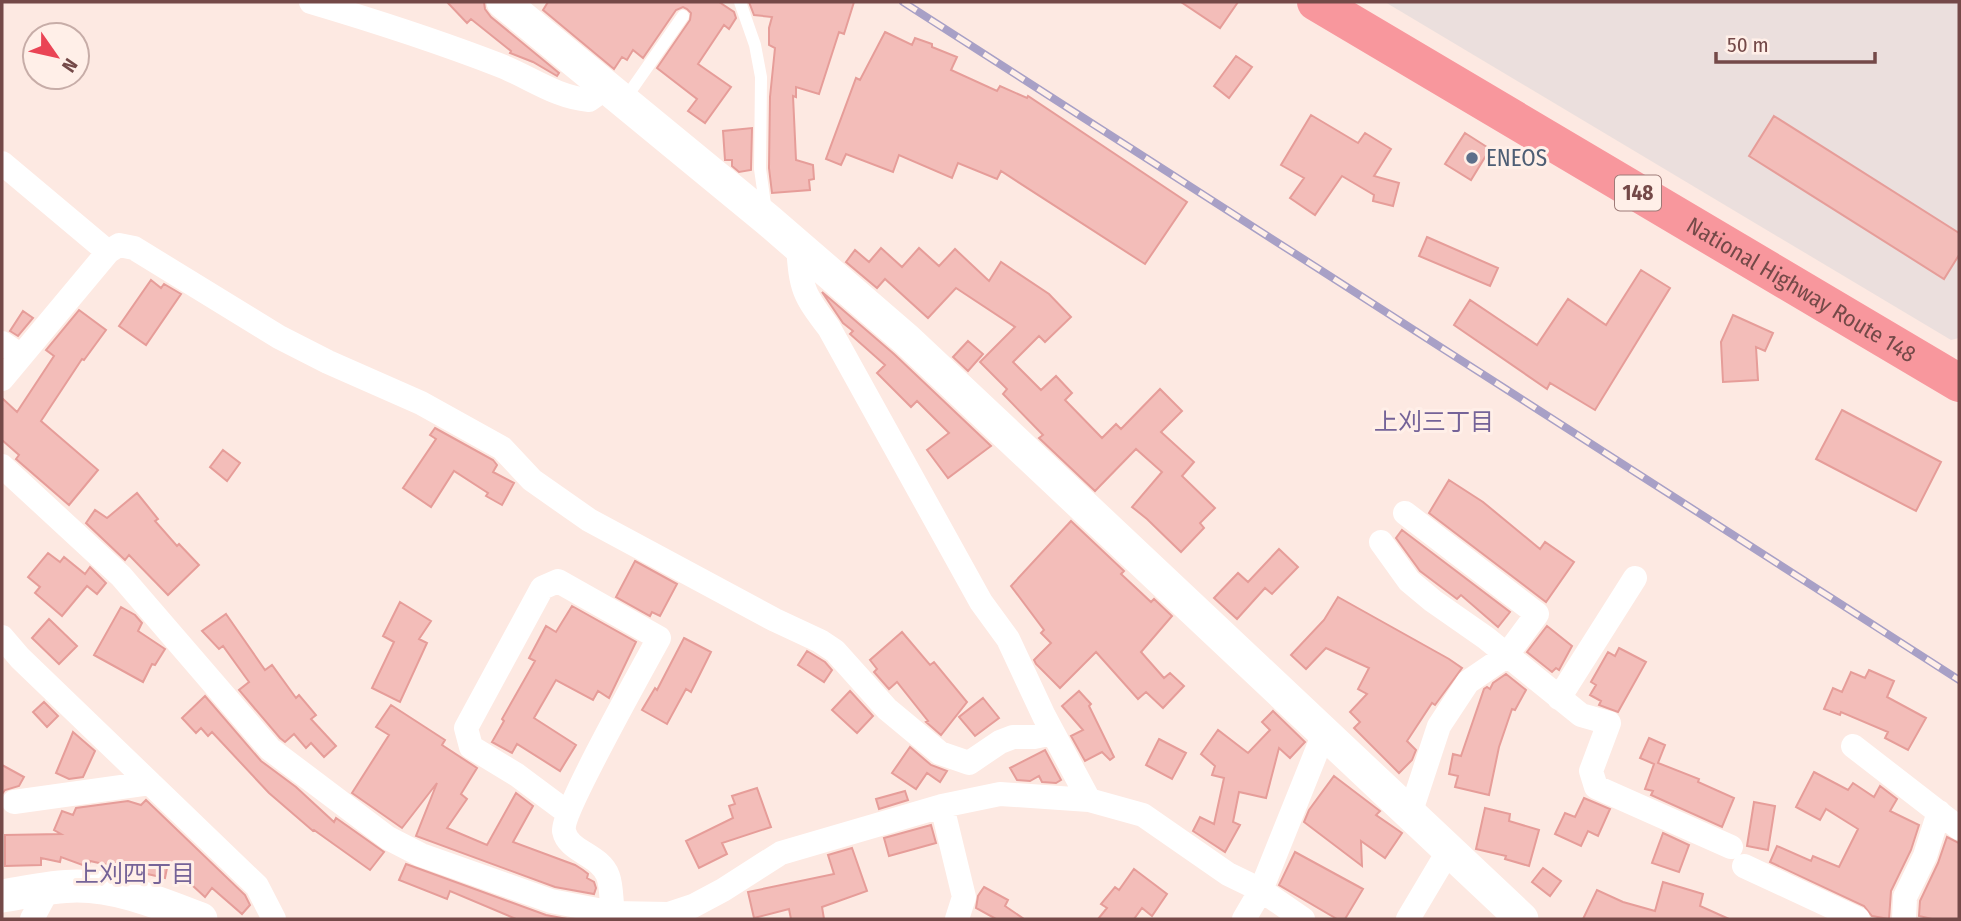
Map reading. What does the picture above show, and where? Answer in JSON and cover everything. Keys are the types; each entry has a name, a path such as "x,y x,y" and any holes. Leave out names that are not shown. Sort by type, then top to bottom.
{"highway":[{"name":"National Highway Route 148","path":"1316,2 1959,383"}],"street":[{"path":"311,2 416,34 507,68 569,99 589,100 614,95"},
{"path":"503,2 768,220 907,340 1522,919"},
{"path":"2,163 108,252"},
{"path":"2,379 11,349 108,252 120,245 134,248 279,337 421,403 502,448 532,480 589,520 775,620 820,640 835,651 887,709 940,752 969,763 1000,794"},
{"path":"798,246 800,283 809,302 829,328 981,602 1007,639 1089,800"},
{"path":"2,466 121,576 270,750 388,838 421,855 551,901 613,913 669,914 693,906 723,890 780,853 942,806 1000,794 1089,800 1143,815 1228,874 1261,890 1303,919"},
{"path":"1405,513 1537,614 1506,656 1468,682 1439,726 1410,814"},
{"path":"1381,542 1409,581 1486,638 1581,715 1609,723 1591,771 1596,787 1738,856 1858,919"},
{"path":"1559,698 1635,578"},
{"path":"568,813 517,775 471,747 466,728 542,588 558,581 659,638 568,813 563,828 568,842 594,858 607,875 613,913"},
{"path":"2,638 257,886 274,919"},
{"path":"969,763 1000,742 1013,737 1053,733"},
{"path":"1244,919 1261,890 1324,733"},
{"path":"1853,746 1959,828"},
{"path":"14,802 150,783"},
{"path":"942,806 964,897 957,919"},
{"path":"1904,919 1905,897 1925,856 1939,812"},
{"path":"1408,919 1449,850"},
{"path":"2,896 75,886 100,887 131,894 201,919"},
{"path":"32,919 48,889"}],"lane":[{"path":"740,2 755,45 761,77 760,169 768,220"},
{"path":"614,95 683,16"}],"shaded area":[{"path":"1385,2 1959,2 1959,338 1951,340"}],"building":[{"path":"447,2 484,2 491,17 559,73 557,76 510,53 511,51 471,19 467,23"},
{"path":"548,2 719,2 734,12 736,18 729,29 724,25 698,64 731,87 705,123 688,111 697,99 657,68 690,20 691,13 683,7 676,10 643,58 633,50 627,60 622,57 614,69 543,10"},
{"path":"749,2 854,2 844,34 839,32 819,94 796,87 796,97 793,96 796,160 813,165 814,179 809,180 810,190 772,193 769,168 770,97 775,48 769,45 769,28 772,17 754,15"},
{"path":"1181,2 1238,2 1220,28"},
{"path":"885,32 912,45 915,38 932,44 932,47 957,57 951,70 997,91 1000,86 1027,98 1028,96 1187,202 1145,264 1001,171 997,179 958,163 952,178 899,155 893,172 846,154 841,165 826,159 856,78 860,80"},
{"path":"1236,56 1252,67 1229,98 1214,86"},
{"path":"1311,115 1358,143 1365,133 1391,149 1374,176 1399,183 1393,206 1373,201 1374,195 1342,176 1315,215 1290,198 1304,178 1281,165"},
{"path":"1774,116 1959,233 1959,255 1944,279 1749,156"},
{"path":"752,128 751,170 739,172 732,166 732,160 725,160 723,131"},
{"path":"1465,133 1490,149 1471,180 1445,164"},
{"path":"1427,237 1498,268 1490,286 1419,256"},
{"path":"881,248 902,267 919,248 939,266 955,249 989,281 1001,262 1049,294 1071,317 1045,342 1039,336 1013,362 1041,390 1056,376 1072,393 1065,400 1102,438 1116,424 1121,429 1160,389 1182,411 1161,432 1194,462 1182,476 1215,508 1200,523 1204,528 1181,552 1132,507 1162,472 1136,449 1095,491 1039,438 1043,435 1003,394 1007,389 980,362 1015,327 956,288 928,318 885,279 877,288 846,262 855,250 869,262"},
{"path":"1641,270 1670,288 1595,410 1550,383 1547,389 1454,325 1470,300 1537,345 1568,299 1606,325"},
{"path":"151,280 161,288 164,284 181,294 146,345 119,326"},
{"path":"822,292 894,354 991,446 948,478 927,450 949,433 917,401 911,407 877,373 885,365 850,334 853,331 843,323"},
{"path":"79,310 106,330 84,360 82,359 41,421 98,470 69,505 16,459 19,455 2,440 2,398 17,412 54,356 46,350"},
{"path":"23,311 33,318 18,336 10,331"},
{"path":"1733,315 1773,333 1765,351 1756,347 1758,380 1723,382 1721,342"},
{"path":"968,341 983,354 968,371 953,357"},
{"path":"1842,410 1941,462 1916,511 1816,459"},
{"path":"435,428 493,460 497,465 493,472 514,483 502,505 454,471 431,507 403,488 436,439 430,435"},
{"path":"223,450 240,463 227,481 210,467"},
{"path":"1449,480 1483,502 1540,549 1545,542 1574,562 1546,602 1429,513"},
{"path":"137,493 158,519 155,521 177,546 179,544 199,565 168,595 129,555 125,560 86,523 95,510 107,518"},
{"path":"1071,521 1124,571 1121,574 1151,602 1154,599 1172,616 1141,652 1164,678 1170,673 1184,686 1163,708 1146,692 1138,699 1096,652 1060,688 1034,660 1051,643 1041,633 1044,630 1011,586"},
{"path":"1402,530 1510,612 1498,627 1461,595 1457,599 1420,571 1396,538"},
{"path":"1279,549 1298,567 1272,594 1265,588 1237,619 1214,598 1238,573 1248,582"},
{"path":"48,553 60,562 64,557 85,574 90,567 106,583 97,594 87,586 62,616 35,593 40,587 28,577"},
{"path":"635,561 677,584 660,616 652,612 650,616 616,597"},
{"path":"1338,597 1462,668 1435,705 1432,703 1407,741 1416,750 1412,760 1399,773 1354,728 1360,722 1350,712 1367,694 1358,689 1369,668 1326,648 1306,669 1291,655 1324,620"},
{"path":"400,602 431,621 419,639 427,643 400,702 372,688 394,642 383,636"},
{"path":"572,606 636,642 609,698 598,691 593,700 556,680 534,718 576,745 560,771 517,744 512,753 492,742 535,661 529,658 546,626 556,632"},
{"path":"121,607 135,615 142,623 138,631 165,649 155,665 152,664 143,682 94,655"},
{"path":"226,614 265,670 272,665 296,698 299,695 316,715 311,719 336,746 324,757 311,743 306,748 294,734 285,742 239,690 249,682 223,646 219,649 202,631"},
{"path":"49,619 77,646 59,664 32,638"},
{"path":"1547,626 1572,646 1559,670 1556,668 1552,672 1527,652"},
{"path":"902,632 930,665 934,662 967,702 941,735 926,722 928,721 897,682 889,689 874,672 877,669 870,660"},
{"path":"684,638 711,652 691,692 686,689 667,724 642,710 655,688 657,690"},
{"path":"1619,648 1646,662 1618,712 1599,705 1601,701 1590,695 1596,685 1591,682 1608,652 1615,656"},
{"path":"807,651 825,662 832,670 824,682 798,665"},
{"path":"1869,670 1894,681 1887,697 1926,718 1908,750 1885,738 1888,732 1841,712 1840,715 1824,709 1833,688 1842,692 1851,672 1865,678"},
{"path":"1506,674 1526,690 1515,710 1512,709 1499,747 1489,795 1455,787 1458,776 1449,774 1453,754 1461,756 1484,689 1490,689 1493,683"},
{"path":"850,691 873,716 857,733 832,710"},
{"path":"1079,691 1091,704 1089,706 1114,757 1110,760 1102,752 1085,761 1071,736 1083,730 1062,706"},
{"path":"205,696 261,761 296,787 334,822 336,818 384,852 370,870 313,831 269,793 212,732 208,736 201,728 196,733 182,718"},
{"path":"983,698 999,718 975,736 959,717"},
{"path":"44,702 58,716 47,727 33,712"},
{"path":"391,705 445,740 442,745 477,768 461,794 467,799 447,828 487,845 516,793 533,806 513,842 583,870 588,874 587,878 594,882 594,894 555,887 416,836 437,783 402,828 352,793 389,735 376,727"},
{"path":"1273,711 1305,742 1290,758 1279,748 1266,798 1239,792 1233,822 1240,825 1225,852 1193,831 1200,817 1214,824 1224,778 1212,775 1215,766 1201,754 1218,730 1248,753 1270,730 1262,722"},
{"path":"73,732 95,751 83,777 69,779 56,773"},
{"path":"1649,738 1665,745 1658,763 1699,779 1698,782 1734,798 1722,827 1651,795 1653,791 1645,789 1654,764 1640,758"},
{"path":"1159,739 1186,753 1172,779 1146,765"},
{"path":"910,747 931,765 947,771 940,782 927,773 916,789 892,773"},
{"path":"1045,750 1061,780 1056,783 1042,782 1039,776 1030,781 1017,780 1010,768"},
{"path":"2,765 24,777 19,786 5,790 2,794"},
{"path":"1814,772 1848,790 1853,783 1874,797 1880,786 1897,799 1890,811 1919,825 1911,850 1891,891 1889,919 1872,916 1864,906 1770,862 1777,846 1811,861 1813,856 1839,867 1858,829 1826,809 1820,820 1796,807"},
{"path":"1334,776 1380,811 1376,815 1402,833 1385,858 1361,841 1362,866 1304,822 1309,810"},
{"path":"757,788 771,827 722,843 727,854 699,868 686,841 733,818 729,806 735,804 732,796"},
{"path":"905,791 908,800 879,809 876,799"},
{"path":"1584,798 1610,809 1598,836 1588,831 1581,846 1555,834 1565,813 1575,817"},
{"path":"146,800 245,895 250,905 242,914 212,888 205,897 168,863 165,878 90,861 88,867 61,857 60,862 41,858 41,865 5,866 5,835 61,834 54,830 62,811 73,815 76,808 128,801 141,805"},
{"path":"1754,802 1775,806 1768,850 1747,846"},
{"path":"1485,808 1510,814 1509,821 1539,830 1529,866 1505,859 1506,856 1476,849"},
{"path":"931,825 936,843 889,856 884,838"},
{"path":"1663,833 1689,845 1679,872 1652,863"},
{"path":"1947,837 1959,843 1959,919 1919,916 1920,901"},
{"path":"852,848 867,891 822,907 824,919 791,919 789,909 754,918 748,892 834,874 828,855"},
{"path":"1295,852 1363,889 1345,919 1337,919 1279,885"},
{"path":"406,864 546,915 567,919 516,919 450,891 447,899 399,880"},
{"path":"1543,868 1561,881 1550,896 1532,882"},
{"path":"1134,869 1167,894 1152,916 1142,908 1134,919 1098,919 1107,908 1101,904 1115,887 1119,890"},
{"path":"1663,882 1703,894 1700,906 1729,919 1583,919 1597,890 1623,902 1655,911"},
{"path":"984,887 1008,900 1005,906 1024,919 996,919 976,908 978,896"}],"railway":[{"path":"903,2 1959,680"}],"place":[{"name":"ENEOS","path":"1472,158"}],"district":[{"name":"上刈三丁目","path":"1434,422"},
{"name":"上刈四丁目","path":"135,874"}]}
